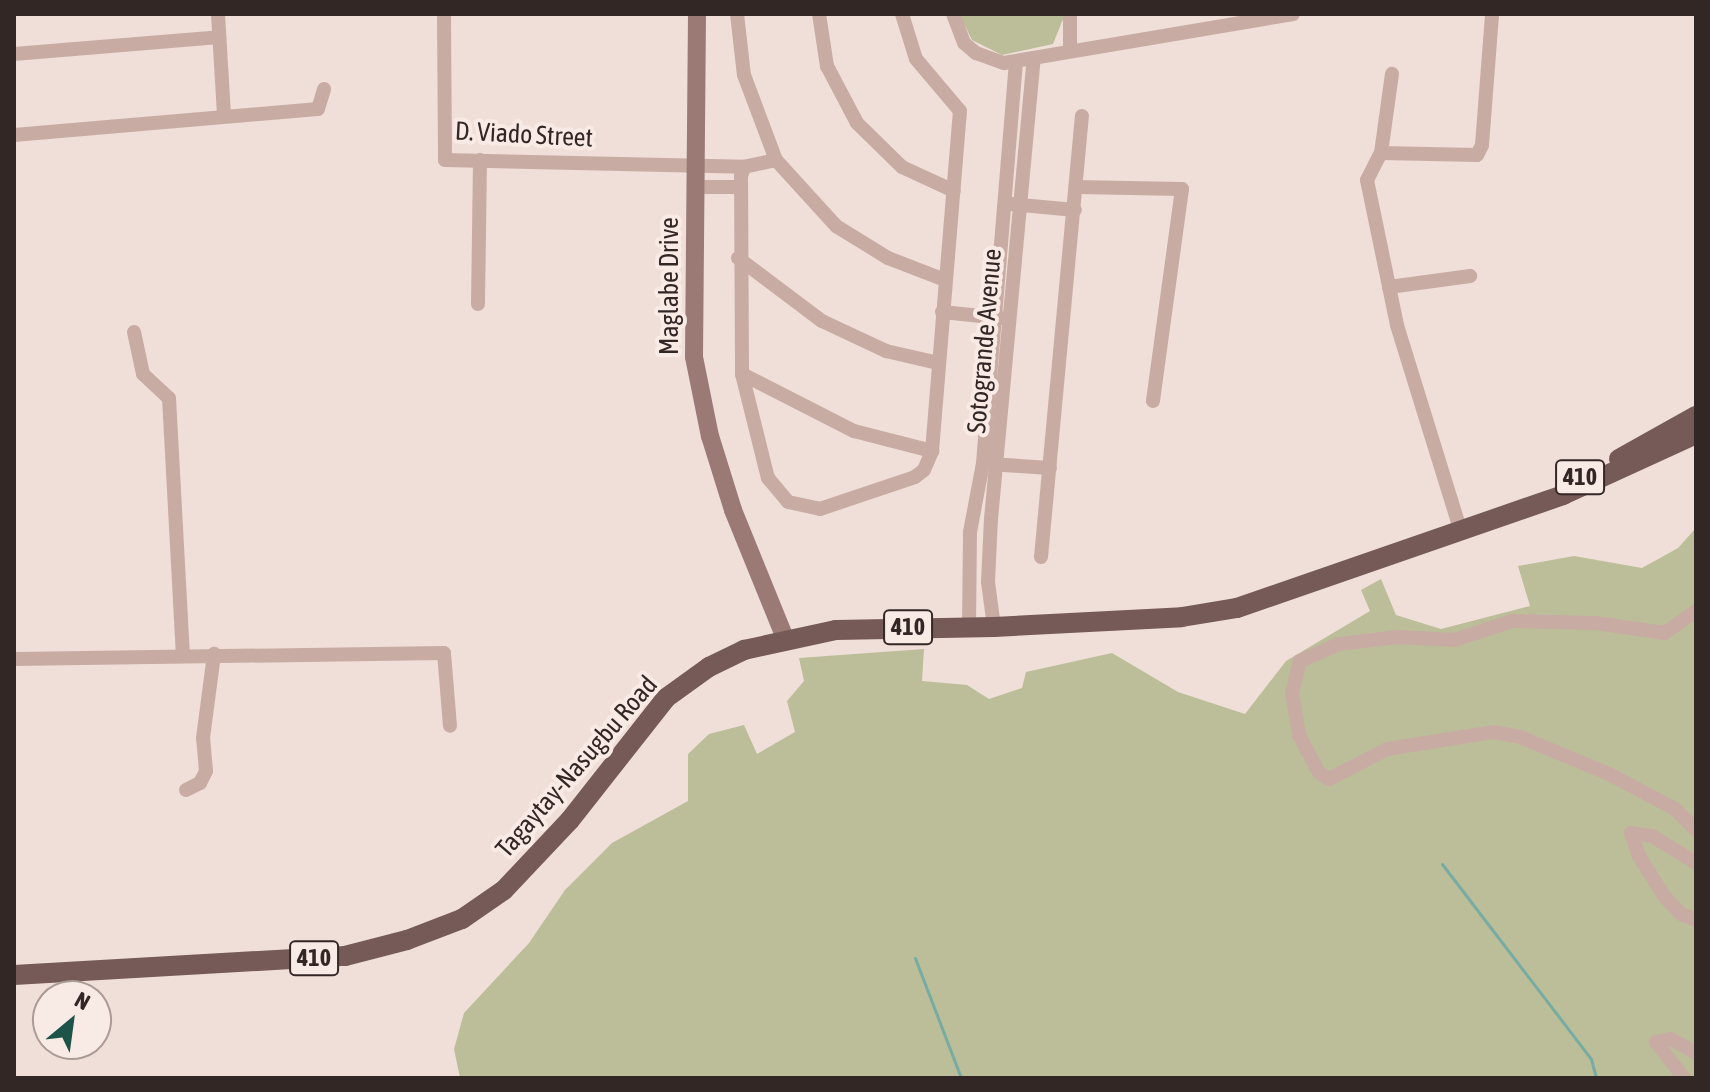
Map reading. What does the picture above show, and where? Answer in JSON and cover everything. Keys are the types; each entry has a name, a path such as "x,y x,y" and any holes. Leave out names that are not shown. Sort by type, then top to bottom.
{"main road":[{"name":"Maglabe Drive","path":"697,14 696,370 733,510 785,638"},
{"name":"Tagaytay-Nasugbu Road","path":"14,975 345,956 440,929 481,908 536,859 666,698 709,667 785,638 836,630 994,627 1182,617 1237,608 1461,532 1571,504 1696,434"},
{"name":"Tagaytay-Nasugbu Road","path":"1461,532 1507,506 1618,460 1696,434"}],"street":[{"path":"218,14 224,116"},
{"name":"D. Viado Street","path":"444,14 442,156 695,178"},
{"path":"737,14 744,75 776,160 836,226 888,258 945,280"},
{"path":"819,14 827,66 857,123 902,167 954,191"},
{"path":"744,167 740,187 738,258 742,374 768,478 775,491 802,508 836,506 915,477 924,470 932,451 942,312 964,101 916,59 902,14"},
{"path":"953,14 964,43 976,53 1016,62 1070,50 1293,14"},
{"path":"1070,14 1070,50"},
{"path":"1381,153 1477,155 1483,136 1492,14"},
{"path":"14,54 219,37"},
{"name":"Sotogrande Avenue","path":"969,626 972,517 983,463 995,317 1034,58"},
{"name":"Sotogrande Avenue","path":"994,627 989,546 1011,319 1016,62"},
{"path":"1392,74 1381,153 1367,180 1389,287 1426,430 1461,532"},
{"path":"14,135 318,109 324,89"},
{"path":"1041,557 1082,116"},
{"path":"478,304 480,160"},
{"path":"695,178 776,160"},
{"path":"695,178 740,187"},
{"path":"1077,187 1182,189 1153,401"},
{"path":"1012,204 1075,210"},
{"path":"738,258 794,303 844,333 886,351 938,363"},
{"path":"1389,287 1470,276"},
{"path":"942,312 1011,319"},
{"path":"134,332 143,374 169,398 183,655"},
{"path":"742,374 854,431 932,451"},
{"path":"983,463 1050,468"},
{"path":"972,517 991,519"},
{"path":"970,546 989,546"},
{"path":"1696,611 1665,633 1596,623 1512,621 1455,640 1398,637 1339,644 1300,661 1293,674 1292,711 1313,764 1329,779 1387,749 1493,732 1520,737 1609,774 1675,809 1696,830"},
{"path":"14,659 444,653 450,726"},
{"path":"186,790 200,783 206,771 203,738 214,654"},
{"path":"1696,863 1652,836 1631,833 1639,856 1664,896 1681,914 1696,920"},
{"path":"1684,1078 1656,1042 1671,1039 1696,1053"}],"green space":[{"path":"959,14 1065,14 1053,44 1002,55 972,40"},
{"path":"1696,528 1696,1078 460,1078 454,1049 464,1013 529,943 565,890 612,843 688,801 688,754 709,734 744,725 757,754 795,732 787,701 804,681 799,658 924,649 922,681 967,685 989,699 1022,688 1026,672 1112,653 1178,692 1245,714 1286,661 1370,611 1361,590 1381,579 1396,615 1441,629 1530,606 1518,566 1574,556 1642,568 1678,548"}],"waterway":[{"path":"1442,864 1591,1059 1596,1078"},
{"path":"915,958 961,1078"}]}
